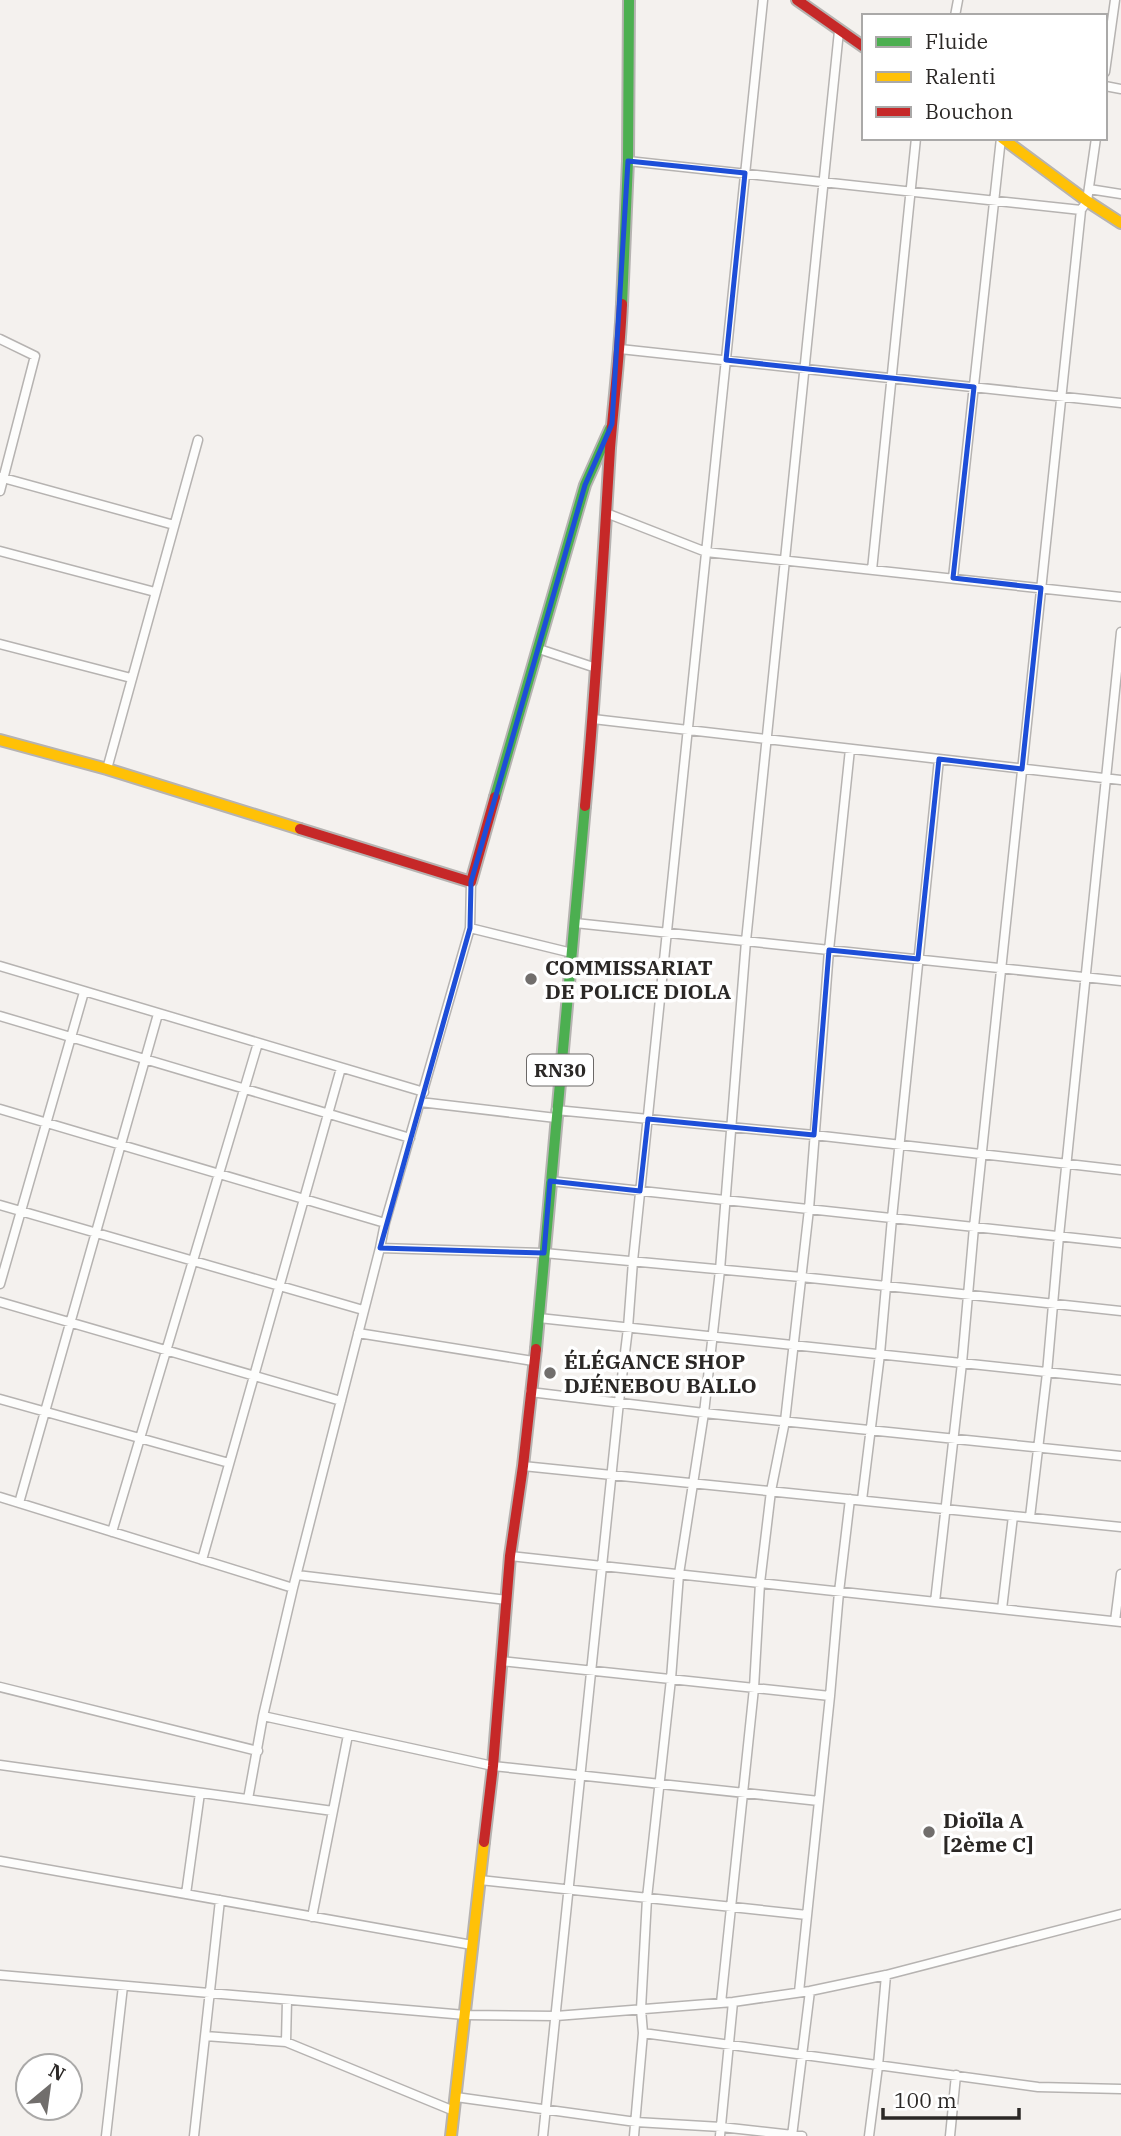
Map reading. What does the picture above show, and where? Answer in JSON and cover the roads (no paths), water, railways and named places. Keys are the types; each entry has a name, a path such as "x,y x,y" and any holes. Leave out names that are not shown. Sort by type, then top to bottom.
{"main road":[{"name":"RN30","path":"451,2136 493,1766 510,1556 539,1318 593,719 612,424 620,349 628,161 629,0"},
{"path":"797,0 862,46"},
{"path":"1003,140 1084,206 1121,223"},
{"path":"0,740 107,769 471,882 585,485 612,424"}],"street":[{"path":"543,2136 763,0"},
{"path":"1107,58 1115,0"},
{"path":"634,2136 643,2033 641,2009 647,1898 671,1679 679,1574 704,1413 720,1270 746,941 839,31"},
{"path":"872,570 916,140"},
{"path":"953,578 1001,140"},
{"path":"935,1602 1061,396 1084,206 1096,140"},
{"path":"628,161 994,200 1084,206"},
{"path":"1089,189 1121,194"},
{"path":"0,339 35,356 0,491"},
{"path":"620,349 1121,402"},
{"path":"107,769 198,440"},
{"path":"2,477 174,525"},
{"path":"606,513 706,552 1121,597"},
{"path":"0,551 155,592"},
{"path":"1030,1517 1047,1373 1121,632"},
{"path":"0,644 131,678"},
{"path":"539,649 596,668"},
{"path":"593,719 1121,780"},
{"path":"721,2003 754,1688 760,1583 771,1491 785,1421 809,1209 829,950 850,749"},
{"path":"862,1500 880,1354 891,1218 939,759"},
{"path":"248,1799 263,1716 293,1588 385,1223 470,928 471,882"},
{"path":"575,923 1121,981"},
{"path":"470,928 572,953"},
{"path":"0,966 424,1092"},
{"path":"0,1284 84,992"},
{"path":"19,1503 158,1014"},
{"path":"0,1016 410,1138"},
{"path":"112,1532 258,1044"},
{"path":"201,1560 326,1113 341,1068"},
{"path":"420,1102 732,1127 1121,1170"},
{"path":"0,1109 385,1223"},
{"path":"550,1181 1121,1243"},
{"path":"0,1205 363,1310"},
{"path":"380,1248 544,1253 1121,1311"},
{"path":"0,1301 341,1401"},
{"path":"539,1318 1121,1380"},
{"path":"358,1333 533,1360"},
{"path":"530,1392 704,1413 1121,1456"},
{"path":"0,1399 229,1463"},
{"path":"523,1466 1121,1527"},
{"path":"0,1497 293,1588"},
{"path":"799,1992 850,1499"},
{"path":"1002,1609 1013,1516"},
{"path":"510,1556 1118,1622 1121,1574"},
{"path":"297,1576 507,1600"},
{"path":"501,1661 830,1696"},
{"path":"0,1689 258,1751"},
{"path":"263,1716 493,1766 819,1801"},
{"path":"312,1917 348,1735"},
{"path":"0,1765 333,1811"},
{"path":"186,1894 200,1793"},
{"path":"0,1861 472,1945"},
{"path":"480,1880 807,1915"},
{"path":"194,2136 220,1900"},
{"path":"0,1975 465,2015 556,2016 733,2002 799,1992 886,1975 1121,1914"},
{"path":"869,2136 886,1975"},
{"path":"106,2136 123,1986"},
{"path":"456,2097 721,2132 795,2136 810,1990"},
{"path":"286,2042 287,2000"},
{"path":"721,2132 733,2002"},
{"path":"643,2033 1038,2087 1121,2089"},
{"path":"205,2036 286,2042 454,2111"},
{"path":"950,2136 957,2075"}],"place":[{"name":"COMMISSARIAT DE POLICE DIOLA","path":"531,979"},
{"name":"ÉLÉGANCE SHOP DJÉNEBOU BALLO","path":"550,1373"},
{"name":"Dioïla A [2ème C]","path":"929,1832"}]}
